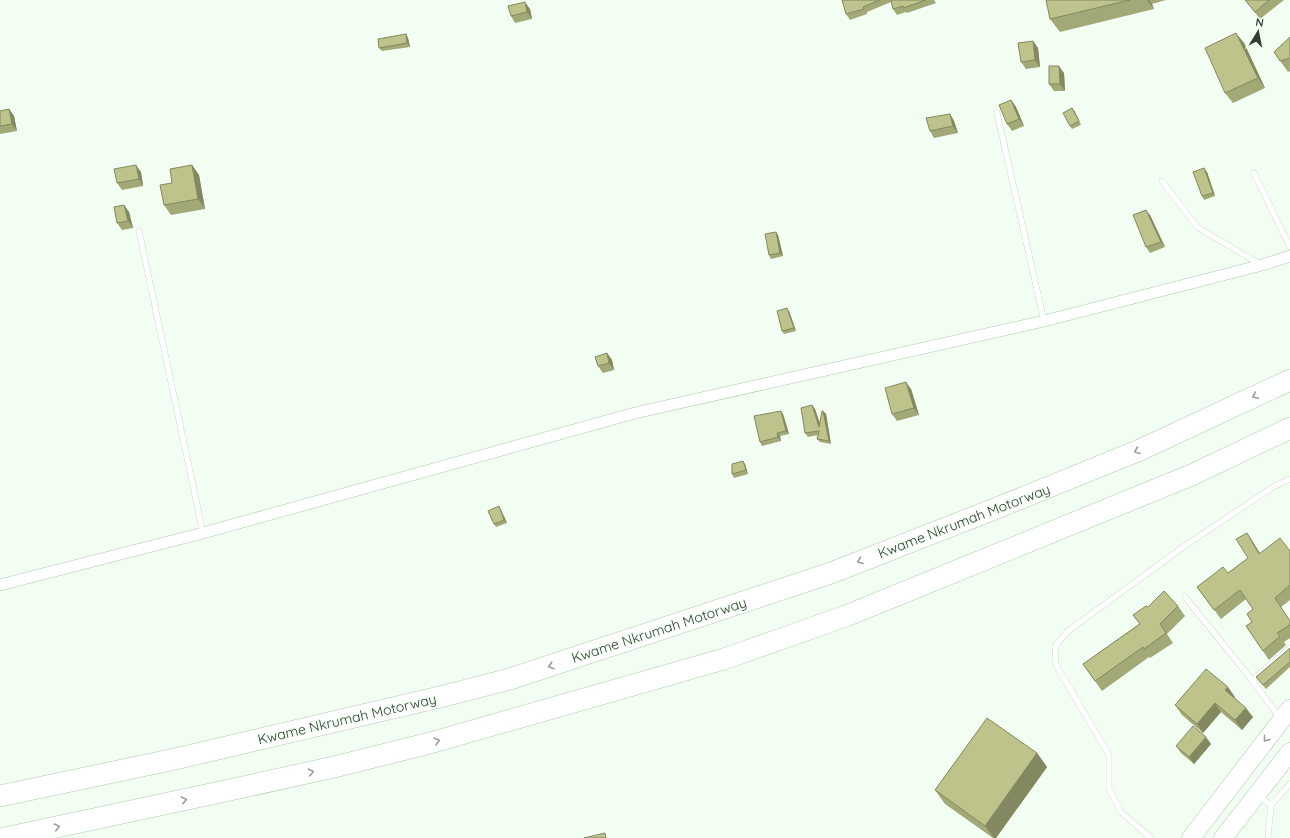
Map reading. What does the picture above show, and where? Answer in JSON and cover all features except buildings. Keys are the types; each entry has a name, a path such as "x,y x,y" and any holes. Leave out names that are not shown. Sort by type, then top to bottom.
{"highway":[{"name":"Kwame Nkrumah Motorway","path":"0,796 175,759 510,679 831,573 1140,450 1290,380"},
{"path":"5,838 334,767 430,743 724,659 846,616 1194,474 1290,428"}],"main road":[{"path":"1191,838 1286,714"},
{"path":"1223,838 1290,752"}],"street":[{"path":"0,585 203,533 635,413 1044,320 1262,265 1290,256"}],"lane":[{"path":"997,113 1044,320"},
{"path":"1254,173 1290,247"},
{"path":"1162,181 1197,227 1262,265"},
{"path":"139,231 203,533"},
{"path":"1152,838 1121,812 1109,788 1110,755 1056,665 1055,646 1068,631 1186,545 1273,487 1290,479"},
{"path":"1185,597 1252,680 1286,714"},
{"path":"1252,680 1290,648"},
{"path":"1268,838 1272,805 1290,784"},
{"path":"23,785 54,785"},
{"path":"1256,795 1272,805"}]}
